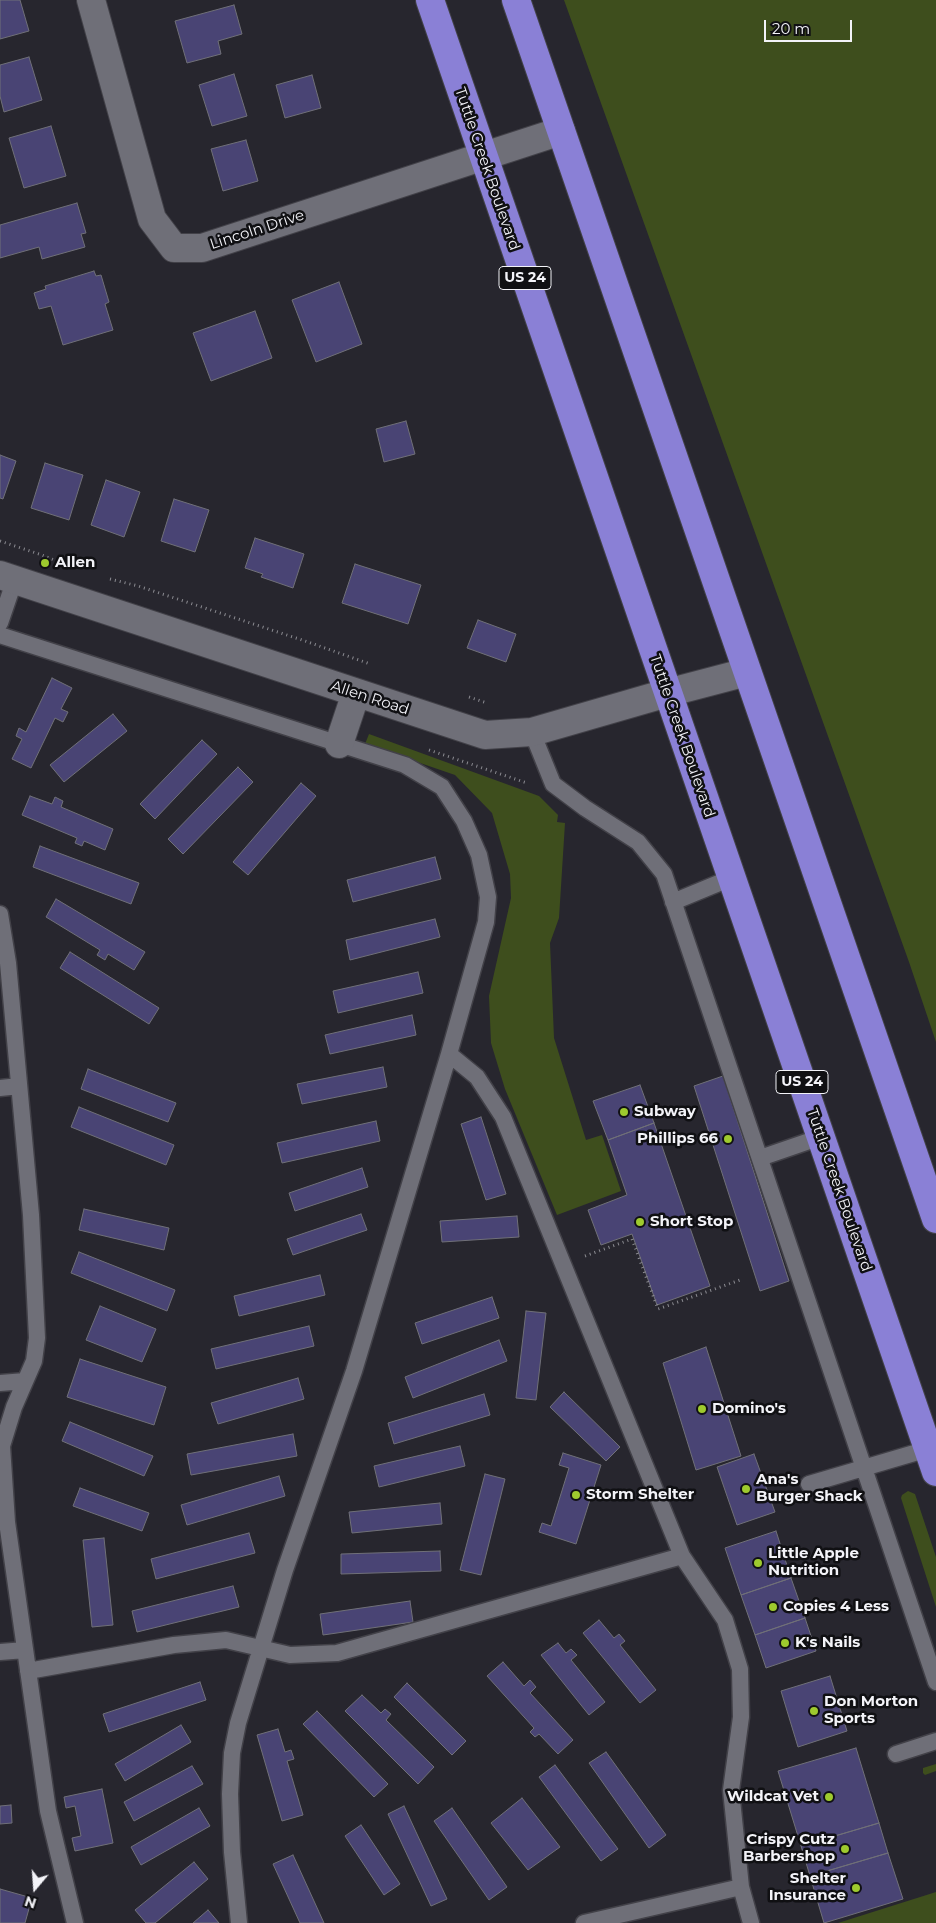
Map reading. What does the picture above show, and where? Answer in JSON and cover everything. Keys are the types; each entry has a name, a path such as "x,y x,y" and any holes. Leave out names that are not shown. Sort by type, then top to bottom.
{"highway":[{"name":"Tuttle Creek Boulevard","path":"430,0 932,1460"},
{"path":"516,0 936,1219"}],"street":[{"name":"Lincoln Drive","path":"91,0 152,219 174,248 202,248 561,131"},
{"name":"Allen Road","path":"7,577 356,694 485,735 532,732 747,672"},
{"path":"339,744 356,694"}],"lane":[{"path":"0,623 7,577"},
{"path":"0,636 405,765 442,787 464,821 478,855 488,897 486,922 354,1371 284,1570 238,1723 232,1753 230,1794 232,1852 239,1923"},
{"path":"532,732 553,784 585,808 638,842 664,874 936,1682"},
{"path":"673,902 731,878"},
{"path":"0,914 8,963 31,1215 37,1338 34,1361 2,1446 7,1522 48,1811 75,1923"},
{"path":"448,1054 477,1077 503,1117 682,1556 725,1620 740,1669 741,1717 731,1790 741,1887 751,1923"},
{"path":"0,1088 19,1086"},
{"path":"760,1158 821,1137"},
{"path":"0,1382 25,1381"},
{"path":"809,1484 864,1467 932,1460"},
{"path":"28,1671 174,1645 226,1640 290,1654 337,1653 682,1556"},
{"path":"0,1652 25,1650"},
{"path":"896,1754 936,1741"},
{"path":"584,1923 741,1887"}],"path":[{"path":"0,541 42,554 66,565"},
{"path":"103,577 138,586 376,666"},
{"path":"461,694 487,702"},
{"path":"590,1254 632,1239 658,1309 743,1279"}],"green space":[{"path":"564,0 936,0 936,1042 909,962"},
{"path":"369,734 539,796 558,815 557,822 565,823 559,918 550,943 554,1038 586,1140 602,1135 621,1191 557,1215 505,1089 491,1043 489,996 511,898 510,874 492,813 455,775 365,744"},
{"path":"908,1491 915,1494 936,1557 936,1607 901,1498"},
{"path":"936,1764 936,1771 925,1775 923,1773 923,1768"},
{"path":"936,1892 936,1923 838,1923"}],"building":[{"path":"0,0 20,0 29,31 0,39"},
{"path":"234,5 242,34 218,41 221,54 187,63 175,21"},
{"path":"29,57 42,100 4,112 0,96 0,65"},
{"path":"234,74 247,116 212,126 199,85"},
{"path":"312,75 321,108 285,118 276,85"},
{"path":"51,126 66,176 24,188 9,138"},
{"path":"246,140 258,181 223,191 211,149"},
{"path":"77,203 86,233 81,234 85,247 42,259 39,247 0,258 0,225"},
{"path":"94,271 96,276 101,275 109,302 105,304 113,330 63,345 51,306 39,309 34,293 46,289 45,286"},
{"path":"339,282 362,344 316,362 292,300"},
{"path":"255,311 272,358 211,381 193,333"},
{"path":"406,421 415,454 384,462 376,429"},
{"path":"0,455 16,461 3,499 0,498"},
{"path":"45,463 83,475 69,520 31,508"},
{"path":"106,480 140,492 124,537 91,525"},
{"path":"174,499 209,510 195,552 161,541"},
{"path":"255,538 304,554 293,588 261,577 263,574 245,568"},
{"path":"355,564 421,585 408,624 342,603"},
{"path":"478,620 516,634 506,662 467,648"},
{"path":"52,678 72,688 61,709 68,712 63,722 55,718 31,768 12,759 22,739 16,736 19,728 26,732"},
{"path":"113,714 127,731 64,782 50,765"},
{"path":"202,740 217,754 155,819 140,804"},
{"path":"238,767 253,782 183,854 168,839"},
{"path":"301,783 316,796 248,875 233,862"},
{"path":"30,796 52,804 55,797 63,801 61,807 113,829 105,850 84,841 82,846 75,843 77,838 22,815"},
{"path":"40,846 139,883 131,904 33,867"},
{"path":"435,857 441,879 353,902 347,880"},
{"path":"56,899 145,952 134,970 108,954 105,960 97,955 100,950 46,917"},
{"path":"435,919 440,937 350,960 346,940"},
{"path":"70,952 159,1008 149,1024 60,968"},
{"path":"418,972 423,993 338,1013 333,991"},
{"path":"412,1015 416,1035 330,1054 325,1035"},
{"path":"383,1067 387,1087 302,1104 297,1084"},
{"path":"88,1069 176,1103 168,1122 81,1089"},
{"path":"723,1076 789,1281 760,1291 694,1086"},
{"name":"Subway","path":"640,1085 654,1123 608,1140 593,1101"},
{"path":"79,1107 174,1145 166,1165 71,1127"},
{"path":"481,1117 506,1194 486,1200 461,1124"},
{"path":"376,1121 380,1141 282,1163 277,1143"},
{"name":"Short Stop","path":"654,1123 710,1286 657,1305 632,1234 601,1245 588,1210 627,1195 608,1140"},
{"path":"362,1168 368,1187 295,1211 289,1193"},
{"path":"84,1209 169,1228 164,1250 79,1230"},
{"path":"361,1214 367,1230 293,1255 287,1239"},
{"path":"517,1216 519,1237 442,1242 440,1221"},
{"path":"79,1252 175,1290 167,1311 71,1273"},
{"path":"320,1275 325,1295 239,1316 234,1296"},
{"path":"492,1297 499,1318 422,1344 415,1323"},
{"path":"100,1306 156,1329 142,1362 86,1340"},
{"path":"526,1311 546,1313 536,1400 516,1398"},
{"path":"309,1326 314,1346 216,1369 211,1349"},
{"path":"499,1340 507,1361 413,1398 405,1377"},
{"name":"Domino's","path":"706,1347 741,1456 696,1470 663,1363"},
{"path":"80,1359 166,1387 154,1425 67,1397"},
{"path":"298,1378 304,1399 218,1424 211,1403"},
{"path":"564,1392 620,1447 606,1461 550,1407"},
{"path":"484,1394 490,1415 394,1444 388,1423"},
{"path":"70,1422 153,1456 144,1476 62,1441"},
{"path":"293,1434 297,1456 191,1475 187,1454"},
{"path":"460,1446 465,1466 379,1487 374,1466"},
{"name":"Storm Shelter","path":"563,1453 601,1465 576,1544 539,1532 542,1523 551,1526 569,1468 559,1465"},
{"name":"Ana's Burger Shack","path":"754,1454 775,1512 737,1525 717,1467"},
{"path":"485,1474 505,1479 481,1575 460,1570"},
{"path":"279,1476 285,1496 187,1525 181,1505"},
{"path":"80,1488 149,1513 142,1531 73,1506"},
{"path":"440,1503 442,1524 352,1533 349,1512"},
{"name":"Little Apple Nutrition","path":"776,1531 791,1578 741,1595 725,1548"},
{"path":"249,1533 255,1553 156,1579 151,1559"},
{"path":"104,1538 113,1625 92,1627 83,1540"},
{"path":"440,1551 441,1571 341,1574 341,1554"},
{"name":"Copies 4 Less","path":"791,1578 805,1618 755,1635 741,1595"},
{"path":"233,1586 239,1607 137,1632 132,1611"},
{"path":"410,1601 413,1622 323,1635 320,1614"},
{"name":"K's Nails","path":"805,1618 816,1651 766,1668 755,1635"},
{"path":"599,1620 614,1638 619,1634 625,1641 620,1645 656,1690 640,1703 583,1633"},
{"path":"558,1643 566,1653 571,1649 577,1655 571,1660 605,1702 589,1715 541,1655"},
{"path":"503,1662 524,1686 530,1680 536,1687 530,1693 573,1740 558,1754 539,1734 535,1737 530,1732 534,1728 487,1676"},
{"name":"Don Morton Sports","path":"830,1676 847,1731 798,1747 781,1691"},
{"path":"200,1682 206,1700 109,1732 103,1714"},
{"path":"407,1683 466,1741 452,1755 394,1697"},
{"path":"362,1695 381,1713 385,1709 391,1714 386,1720 434,1767 418,1784 345,1711"},
{"path":"317,1711 388,1784 374,1797 303,1724"},
{"path":"181,1725 191,1742 125,1781 115,1764"},
{"path":"278,1729 285,1752 291,1750 294,1759 287,1761 303,1815 282,1821 257,1735"},
{"name":"Wildcat Vet","path":"856,1748 879,1823 801,1846 778,1771"},
{"path":"606,1752 666,1835 649,1848 589,1763"},
{"path":"555,1765 618,1849 601,1861 539,1777"},
{"path":"192,1766 203,1784 134,1821 124,1802"},
{"path":"102,1789 113,1843 75,1851 72,1838 81,1836 75,1806 66,1808 64,1797"},
{"path":"522,1798 560,1847 528,1870 491,1823"},
{"path":"11,1805 12,1823 0,1824 0,1806"},
{"path":"404,1806 447,1899 431,1906 388,1814"},
{"path":"199,1808 210,1826 141,1865 131,1847"},
{"path":"452,1808 507,1887 489,1900 434,1821"},
{"name":"Crispy Cutz Barbershop","path":"879,1823 888,1853 810,1876 801,1846"},
{"path":"361,1825 400,1884 384,1895 345,1836"},
{"name":"Shelter Insurance","path":"888,1853 903,1899 824,1923 810,1876"},
{"path":"293,1855 324,1923 300,1923 273,1864"},
{"path":"194,1862 208,1879 155,1923 146,1923 135,1910"},
{"path":"0,1889 32,1898 25,1923 0,1923"},
{"path":"208,1910 219,1923 193,1923"}],"place":[{"name":"Allen","path":"45,563"},
{"name":"Subway","path":"624,1112"},
{"name":"Phillips 66","path":"728,1139"},
{"name":"Short Stop","path":"640,1222"},
{"name":"Domino's","path":"702,1409"},
{"name":"Ana's Burger Shack","path":"746,1489"},
{"name":"Storm Shelter","path":"576,1495"},
{"name":"Little Apple Nutrition","path":"758,1563"},
{"name":"Copies 4 Less","path":"773,1607"},
{"name":"K's Nails","path":"785,1643"},
{"name":"Don Morton Sports","path":"814,1711"},
{"name":"Wildcat Vet","path":"829,1797"},
{"name":"Crispy Cutz Barbershop","path":"845,1849"},
{"name":"Shelter Insurance","path":"856,1888"}]}
